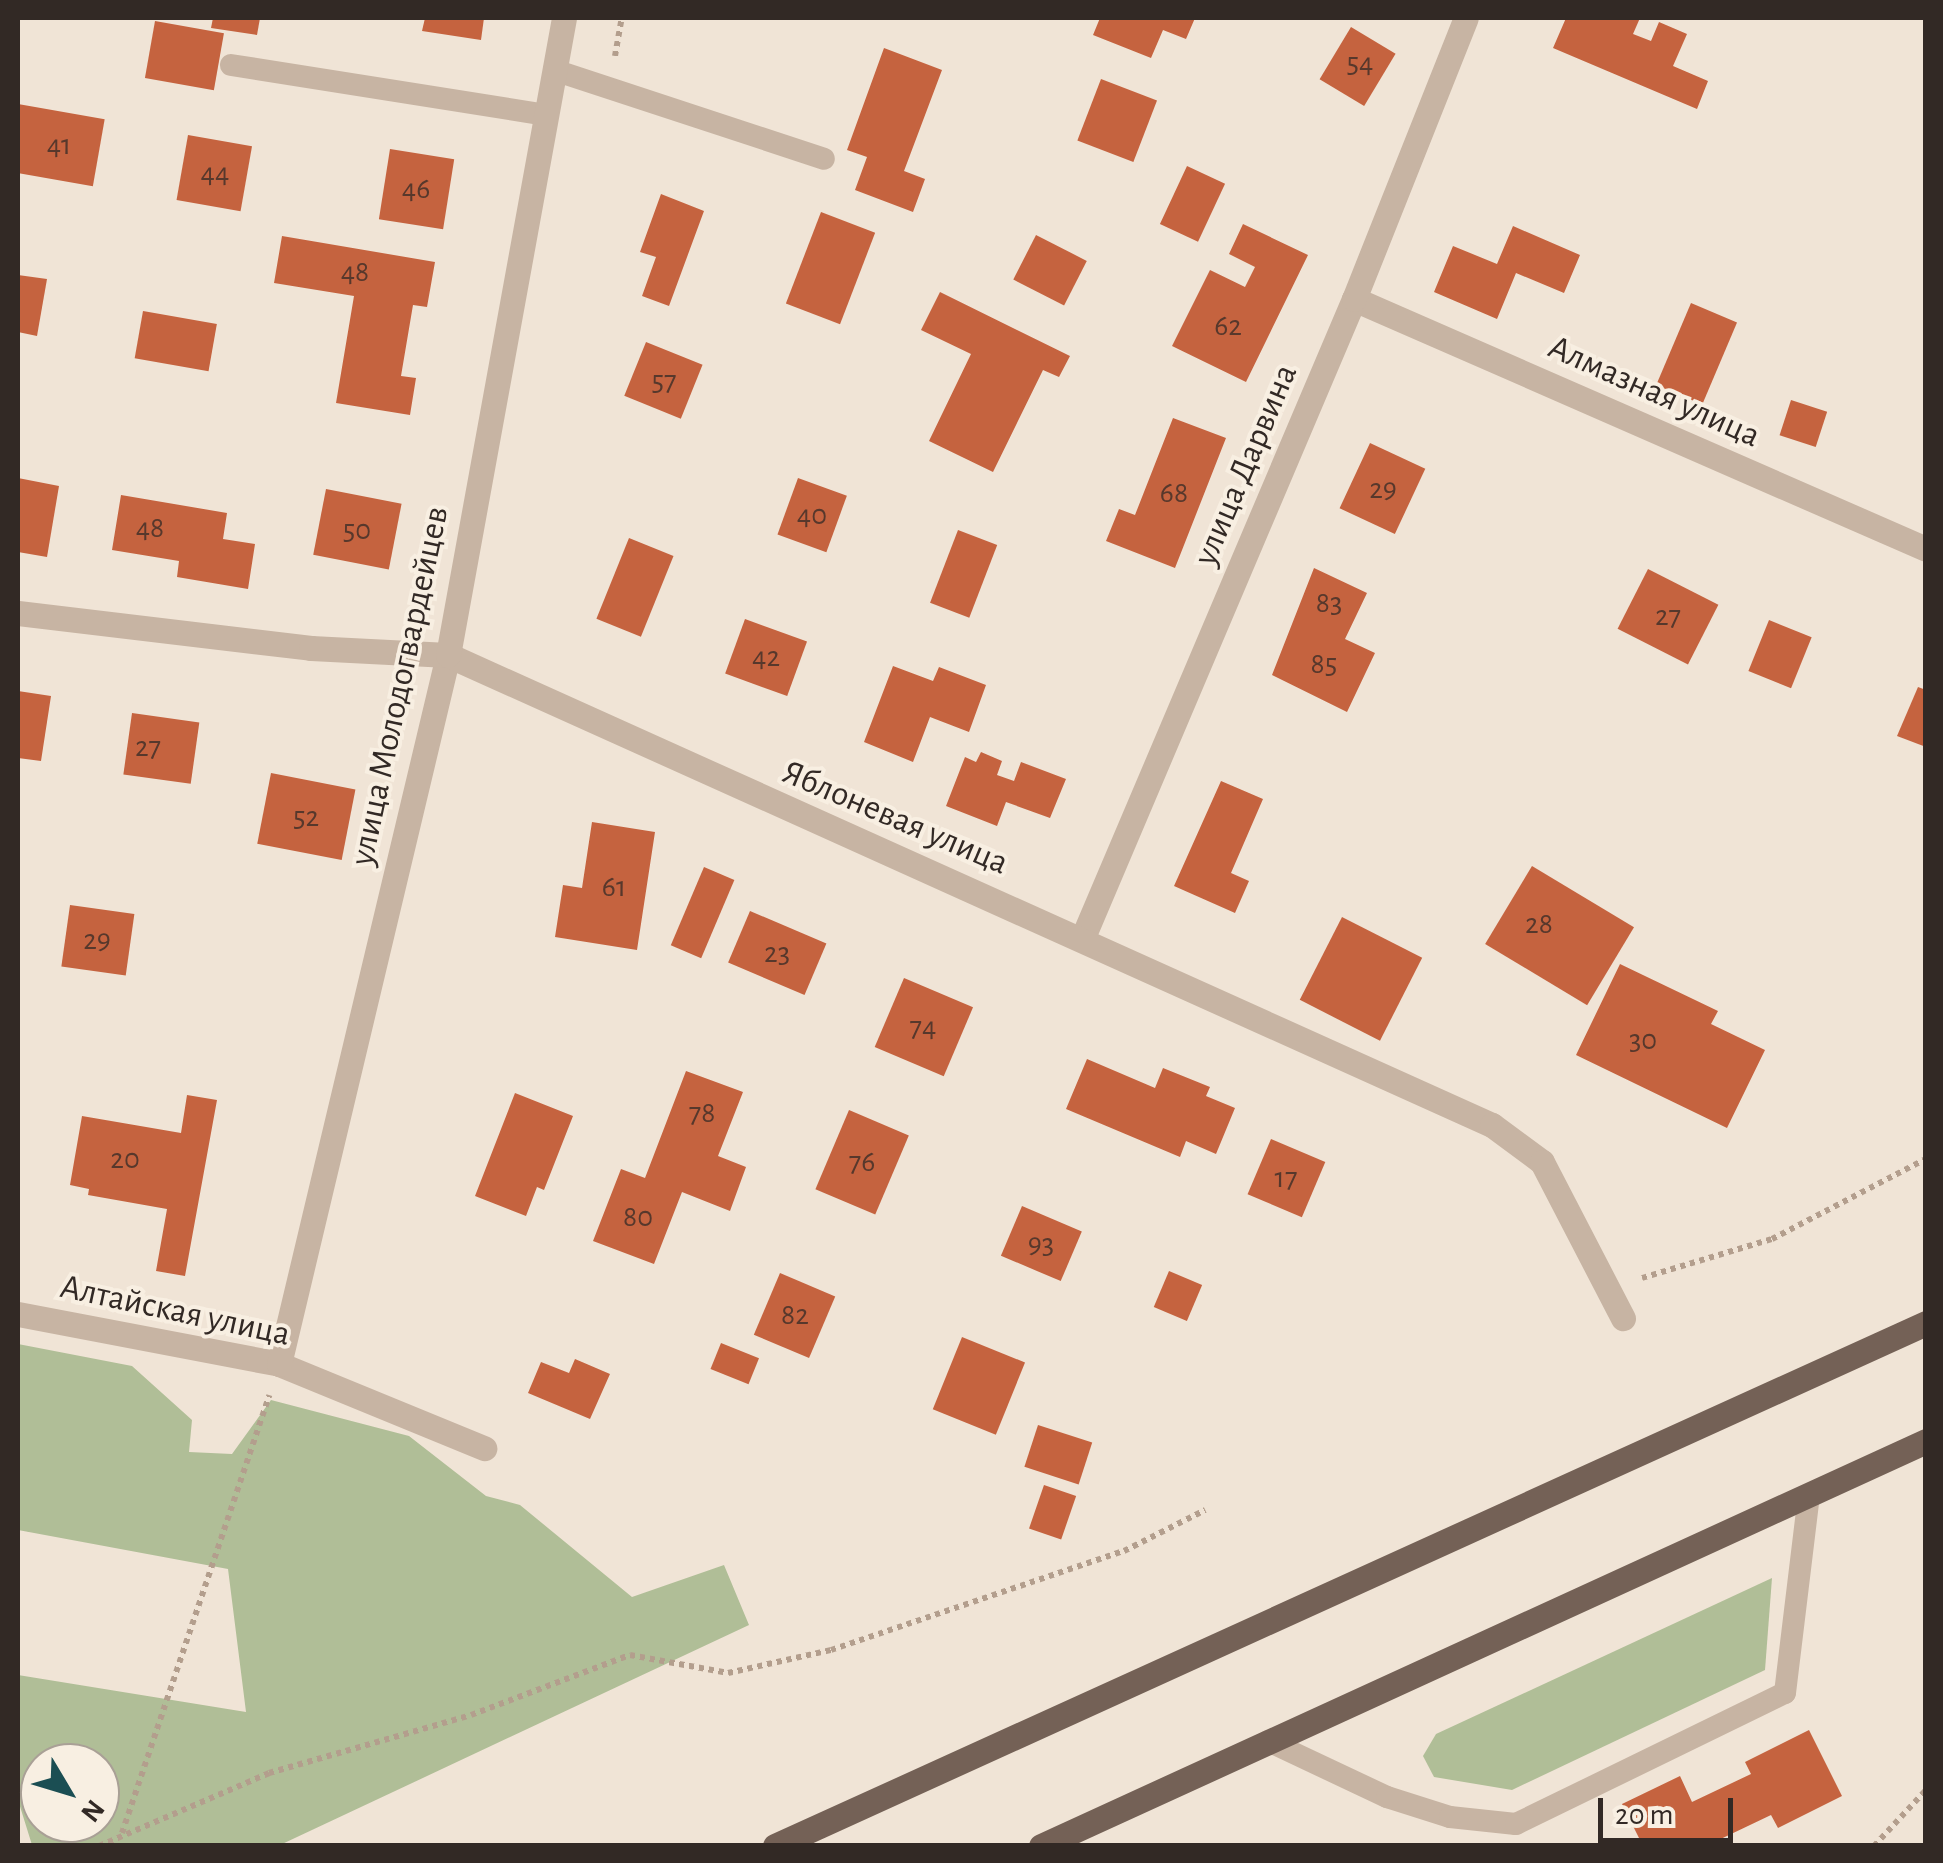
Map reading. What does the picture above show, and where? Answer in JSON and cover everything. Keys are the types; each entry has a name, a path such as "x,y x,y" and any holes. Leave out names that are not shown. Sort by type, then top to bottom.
{"main road":[{"path":"775,1846 1926,1322"},
{"path":"1041,1846 1926,1441"}],"street":[{"name":"улица Молодогвардейцев","path":"279,1364 448,655 564,18"},
{"name":"улица Дарвина","path":"1084,937 1354,299 1466,18"},
{"name":"Алмазная улица","path":"1354,299 1926,548"},
{"name":"Яблоневая улица","path":"18,613 311,648 448,655 1084,937 1492,1125 1542,1162 1623,1318"},
{"name":"Алтайская улица","path":"18,1314 279,1364 484,1448"}],"lane":[{"path":"231,65 547,115"},
{"path":"554,70 824,159"},
{"path":"1268,1741 1388,1796 1450,1818 1516,1824 1785,1693 1808,1494"}],"path":[{"path":"1608,1288 1772,1239 1926,1159"},
{"path":"121,1834 279,1364"},
{"path":"99,1846 269,1772 471,1715 630,1654 728,1673 831,1650 1124,1551 1205,1510"},
{"path":"1874,1846 1926,1790"}],"green space":[{"path":"18,1344 132,1366 192,1420 189,1452 232,1454 271,1400 409,1436 486,1496 520,1505 632,1597 724,1565 749,1625 280,1845 32,1845 120,1843 120,1743 20,1743 20,1806 18,1675 246,1712 228,1569 18,1530"},
{"path":"1772,1578 1765,1670 1512,1790 1434,1777 1423,1756 1436,1734"}],"building":[{"path":"213,18 260,18 257,35 211,28"},
{"path":"425,18 484,18 481,40 422,31"},
{"path":"1100,18 1195,18 1186,39 1163,30 1151,58 1093,35"},
{"path":"1566,18 1640,18 1633,34 1651,41 1659,22 1687,34 1673,66 1708,81 1697,109 1553,48"},
{"path":"155,21 224,33 214,90 145,78"},
{"path":"1351,27 1396,54 1364,106 1320,79"},
{"path":"884,48 942,70 904,171 925,179 913,212 855,190 867,157 847,150"},
{"path":"1101,79 1157,101 1133,162 1077,141"},
{"path":"18,104 105,119 93,186 18,173"},
{"path":"188,135 252,146 241,211 177,200"},
{"path":"390,149 454,159 443,229 379,219"},
{"path":"1187,166 1225,184 1198,242 1160,224"},
{"path":"661,194 704,211 669,306 642,296 656,257 640,252"},
{"path":"821,212 875,233 840,324 786,303"},
{"path":"1243,224 1308,255 1246,382 1172,346 1210,270 1245,287 1255,267 1229,254"},
{"path":"1513,226 1580,255 1564,293 1516,273 1497,319 1434,292 1453,246 1497,264"},
{"path":"1036,235 1087,261 1064,305 1013,280"},
{"path":"282,236 435,262 427,307 413,305 401,376 416,378 410,415 336,403 354,296 274,283"},
{"path":"18,275 47,279 37,336 18,332"},
{"path":"940,292 1070,356 1059,377 1043,370 993,472 929,441 971,354 921,330"},
{"path":"1691,303 1737,323 1702,404 1656,385"},
{"path":"143,311 217,324 209,371 135,358"},
{"path":"646,342 703,365 681,419 624,396"},
{"path":"1791,400 1827,412 1816,447 1780,435"},
{"path":"1173,418 1226,438 1175,568 1106,541 1119,509 1135,515"},
{"path":"1370,443 1425,469 1395,534 1340,508"},
{"path":"18,478 59,486 47,557 18,552"},
{"path":"798,478 847,496 826,552 777,534"},
{"path":"326,489 402,504 389,569 313,555"},
{"path":"121,495 227,513 223,539 255,544 248,589 177,577 179,561 112,550"},
{"path":"958,530 997,545 969,618 930,603"},
{"path":"629,538 674,556 641,637 596,619"},
{"path":"1314,568 1367,593 1345,639 1375,653 1347,712 1272,675"},
{"path":"1648,569 1718,605 1688,665 1618,629"},
{"path":"745,619 807,642 787,696 725,674"},
{"path":"1769,620 1812,637 1791,688 1748,671"},
{"path":"893,666 933,681 939,667 986,685 969,732 930,717 913,762 864,742"},
{"path":"1918,687 1926,690 1926,747 1897,736"},
{"path":"18,691 51,696 41,761 18,758"},
{"path":"132,713 199,722 191,784 123,774"},
{"path":"981,752 1002,761 997,775 1014,781 1021,762 1066,779 1050,818 1006,802 997,826 946,806 965,757 976,762"},
{"path":"271,773 355,789 342,860 257,844"},
{"path":"1221,781 1263,799 1231,873 1249,881 1235,913 1174,886"},
{"path":"592,822 655,832 637,950 555,937 563,885 582,888"},
{"path":"1532,866 1634,927 1587,1005 1485,944"},
{"path":"704,867 734,880 701,958 671,945"},
{"path":"70,905 134,914 126,975 61,966"},
{"path":"750,911 826,943 805,995 728,963"},
{"path":"1342,917 1422,958 1380,1041 1300,1000"},
{"path":"1620,964 1718,1011 1711,1024 1765,1050 1727,1128 1576,1055"},
{"path":"904,978 973,1007 944,1076 875,1047"},
{"path":"1087,1059 1155,1088 1163,1068 1210,1087 1206,1096 1235,1108 1216,1154 1186,1141 1180,1157 1066,1109"},
{"path":"686,1071 743,1092 718,1156 746,1167 730,1211 682,1192 654,1264 593,1241 621,1169 645,1178"},
{"path":"515,1093 573,1116 544,1190 537,1187 526,1216 475,1196"},
{"path":"187,1095 217,1100 185,1276 156,1271 167,1209 88,1195 89,1189 70,1185 82,1116 181,1133"},
{"path":"849,1110 909,1135 875,1215 815,1189"},
{"path":"1271,1139 1325,1162 1302,1217 1248,1194"},
{"path":"1022,1206 1082,1231 1061,1281 1001,1256"},
{"path":"1169,1271 1202,1285 1187,1321 1154,1307"},
{"path":"780,1273 835,1296 809,1358 754,1335"},
{"path":"962,1337 1025,1362 996,1435 933,1409"},
{"path":"721,1343 759,1358 749,1384 711,1369"},
{"path":"575,1359 610,1374 590,1419 528,1393 541,1362 569,1373"},
{"path":"1038,1425 1092,1443 1079,1484 1024,1467"},
{"path":"1044,1485 1076,1496 1061,1540 1029,1528"},
{"path":"1809,1730 1842,1796 1778,1828 1771,1815 1706,1846 1643,1846 1622,1804 1680,1776 1692,1802 1751,1774 1745,1762"}]}
